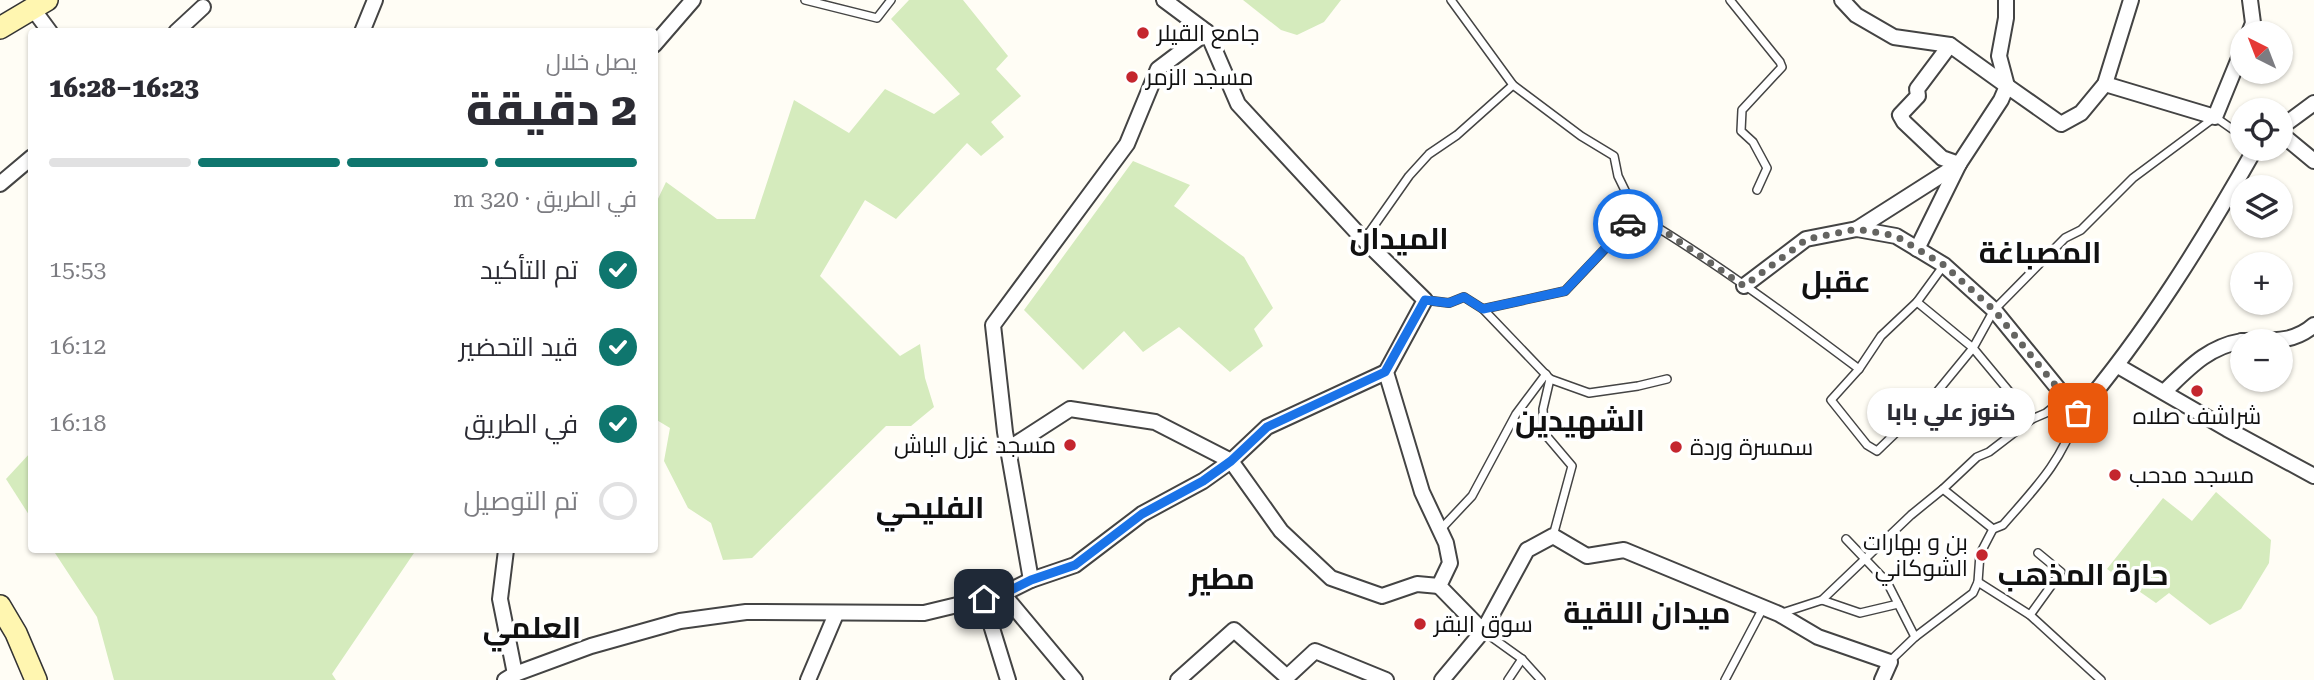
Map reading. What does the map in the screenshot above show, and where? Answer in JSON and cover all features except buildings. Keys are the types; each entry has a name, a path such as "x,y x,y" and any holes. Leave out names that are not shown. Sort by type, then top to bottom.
{"main road":[{"path":"0,28 40,5"},
{"path":"0,606 16,633 36,680"}],"street":[{"path":"364,28 375,0"},
{"path":"658,40 693,0"},
{"path":"506,553 499,599 510,677 591,646 680,621 746,612 925,613 1003,594 1031,580 1075,565 1142,514 1203,481 1231,461 1267,427 1385,372 1425,300 1364,240 1238,104 1207,32 1164,0"},
{"path":"1842,0 1856,15 1894,37 1950,45 2061,124 2081,113 2105,84 2131,0"},
{"path":"1917,249 1959,164 2001,100 2007,86 1999,56 2006,18 2006,0"},
{"path":"2250,0 2253,21"},
{"path":"40,5 49,28"},
{"path":"180,28 203,7"},
{"path":"1031,580 1008,449 993,325 1127,144 1158,69 1207,32"},
{"path":"1950,45 1917,89 1918,96 1900,115 1942,158 1959,164"},
{"path":"2105,84 2215,117 2230,80"},
{"path":"2293,120 2314,103"},
{"path":"2293,142 2314,161"},
{"path":"0,184 28,160"},
{"path":"1857,229 1896,236 1944,265 1994,310 2078,413 2118,366 2218,214 2248,161"},
{"path":"1744,286 1807,239 1857,229 1959,164"},
{"path":"2293,338 2314,325"},
{"path":"2164,392 2202,355 2230,343"},
{"path":"2118,366 2314,476"},
{"path":"1385,372 1422,492 1446,543 1450,563 1439,586"},
{"path":"1008,449 1070,409 1155,422 1231,461 1281,531 1331,578 1381,596 1417,584 1439,586 1483,631"},
{"path":"1442,680 1483,631 1527,550 1553,536 1587,556 1625,550 1779,614 1818,636 1889,662 1882,680"},
{"path":"1003,594 1075,680"},
{"path":"984,599 1007,680"},
{"path":"808,680 836,614"},
{"path":"1178,680 1234,630 1287,677 1315,651 1386,680"}],"lane":[{"path":"805,0 877,18 891,0"},
{"path":"1451,0 1513,85 1581,136 1615,156 1619,176 1637,215 1744,286 1859,369"},
{"path":"1730,0 1782,67 1742,110 1741,131 1753,142 1767,168 1757,190"},
{"path":"1364,240 1409,176 1429,154 1457,135 1513,85"},
{"path":"1944,265 1917,302 1881,336 1859,369 1831,400 1867,445 1877,451 1932,398 1973,348 1994,310 2065,238 2081,230 2133,178 2215,117 2230,128"},
{"path":"1483,309 1565,291 1637,215"},
{"path":"1425,300 1449,303 1464,297 1483,309 1548,377 1589,393 1667,379"},
{"path":"1917,302 1973,348 2032,419"},
{"path":"1440,531 1472,496 1516,414 1548,377"},
{"path":"1548,377 1543,409 1544,433 1572,466 1553,536"},
{"path":"1779,614 1822,600 1978,457 2065,398"},
{"path":"1889,662 1915,637 1973,593 1979,582 1980,554 1993,529 2003,525 2049,474 2068,440 2078,413"},
{"path":"1942,489 1993,529"},
{"path":"1846,539 1887,582 1915,637"},
{"path":"2030,615 2061,572 2038,553"},
{"path":"1979,582 2030,615 2101,680"},
{"path":"1822,600 1860,613 1898,604"},
{"path":"1725,680 1763,608"},
{"path":"1483,631 1521,659 1541,680"},
{"path":"1508,680 1521,659"}],"green space":[{"path":"909,0 963,0 1008,56 996,69 1021,96 991,122 1004,137 981,156 967,143 896,219 865,200 820,276 900,356 920,344 925,378 934,407 911,426 886,426 752,558 723,560 711,523 688,508 664,461 670,428 658,421 658,199 666,182 717,219 755,219 794,100 849,133 885,89 934,114 960,94 891,19"},
{"path":"1243,0 1341,0 1324,22 1297,35 1281,30"},
{"path":"1133,161 1190,185 1174,206 1244,257 1273,308 1254,329 1263,346 1230,372 1179,327 1143,352 1124,331 1083,370 1024,310"},
{"path":"28,455 28,513 6,479"},
{"path":"2216,492 2271,540 2269,563 2241,609 2210,625 2169,593 2156,603 2107,569 2163,498 2192,521"},
{"path":"55,553 414,553 332,674 336,680 114,680 97,617"}],"way so far":[{"path":"1628,224 1637,215 1744,286 1807,239 1857,229 1896,236 1944,265 1994,310 2078,413"}],"place":[{"name":"جامع القيلر","path":"1143,33"},
{"name":"مسجد الزمر","path":"1132,77"},
{"name":"شراشف صلاه","path":"2197,391"},
{"name":"كنوز علي بابا","path":"2078,413"},
{"name":"مسجد غزل الباش","path":"1070,445"},
{"name":"سمسرة وردة","path":"1676,447"},
{"name":"مسجد مدحب","path":"2115,475"},
{"name":"بن و بهارات الشوكاني","path":"1982,555"},
{"name":"سوق البقر","path":"1420,624"}],"district":[{"name":"الميدان","path":"1399,239"},
{"name":"المصباغة","path":"2040,253"},
{"name":"عقبل","path":"1836,282"},
{"name":"الشهيدين","path":"1580,421"},
{"name":"الفليحي","path":"930,508"},
{"name":"حارة المذهب","path":"2083,575"},
{"name":"مطير","path":"1222,579"},
{"name":"ميدان اللقية","path":"1647,613"},
{"name":"العلمي","path":"532,628"}],"route":[{"path":"984,599 1075,565 1142,514 1203,481 1231,461 1267,427 1385,372 1425,300 1449,303 1464,297 1483,309 1565,291 1628,224"}]}
